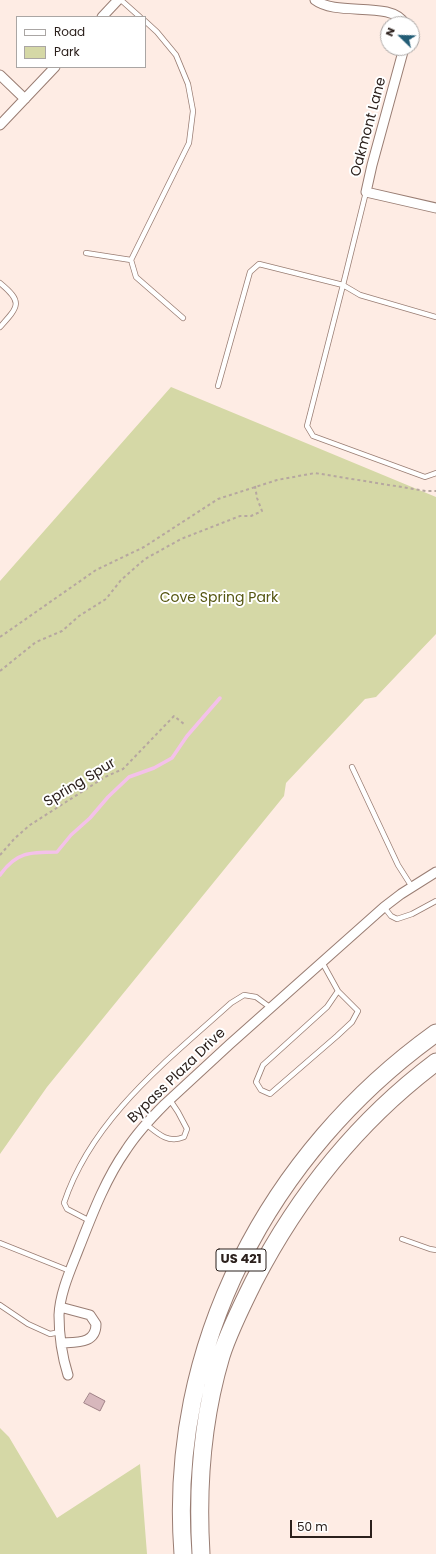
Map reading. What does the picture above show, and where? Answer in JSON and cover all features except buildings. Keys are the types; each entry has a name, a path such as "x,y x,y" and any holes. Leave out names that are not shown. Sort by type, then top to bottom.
{"highway":[{"name":"US 421","path":"183,1554 181,1506 183,1470 194,1398 202,1362 213,1327 241,1260 277,1196 298,1166 322,1137 371,1086 397,1063 436,1033"},
{"name":"US 421","path":"201,1554 199,1514 200,1481 208,1418 222,1356 247,1295 278,1236 296,1208 320,1176 350,1140 382,1108 405,1086 436,1062"}],"street":[{"path":"315,0 326,5 386,10 399,16"},
{"path":"103,16 116,1"},
{"name":"Oakmont Lane","path":"402,56 366,192 436,208"},
{"path":"0,125 54,68"},
{"path":"0,75 25,99"},
{"name":"Bypass Plaza Drive","path":"68,1375 63,1360 61,1343 60,1307 70,1270 90,1221 115,1167 125,1150 146,1124 170,1100 322,962 384,907 436,872"},
{"path":"60,1307 90,1315 96,1324 95,1334 90,1338 80,1342 61,1343"}],"lane":[{"path":"116,1 138,16"},
{"path":"146,22 176,54 188,84 194,111 189,143 131,260 136,277 183,318"},
{"path":"366,192 307,426 313,436 418,475 425,477 436,473"},
{"path":"86,253 131,260"},
{"path":"218,386 250,272 259,264 343,285 360,295 436,317"},
{"path":"0,283 12,293 16,301 16,306 0,327"},
{"path":"352,767 398,865 412,887"},
{"path":"384,907 391,916 397,919 412,914 436,901"},
{"path":"322,962 338,991 358,1011 352,1022 270,1094 261,1090 256,1082 263,1065 328,1007 338,991"},
{"path":"90,1221 67,1210 64,1203 67,1192 85,1157 112,1116 136,1090 231,1003 244,995 256,997 271,1008"},
{"path":"146,1124 164,1138 176,1141 184,1137 187,1129 170,1100"},
{"path":"402,1239 436,1250"},
{"path":"0,1243 70,1270"},
{"path":"0,1305 28,1324 50,1334 60,1332"}],"path":[{"path":"0,637 96,570 144,548 218,499 255,486 277,480 315,473 426,492 436,491"},
{"path":"0,671 36,642 62,631 79,616 106,599 121,580 145,559 181,539 240,516 251,516 262,511 257,498 255,486"},
{"name":"Spring Spur","path":"0,855 15,838 30,825 105,777 123,769 174,716 184,724"}],"green space":[{"name":"Cove Spring Park","path":"171,387 436,497 436,634 376,697 365,699 286,783 284,796 47,1087 0,1154 0,581"},
{"path":"0,1428 9,1437 57,1518 140,1464 147,1554 0,1554"}],"waterway":[{"path":"0,875 6,867 24,855 39,852 57,852 71,835 90,818 108,797 129,777 154,768 172,758 187,736 220,698"}]}
